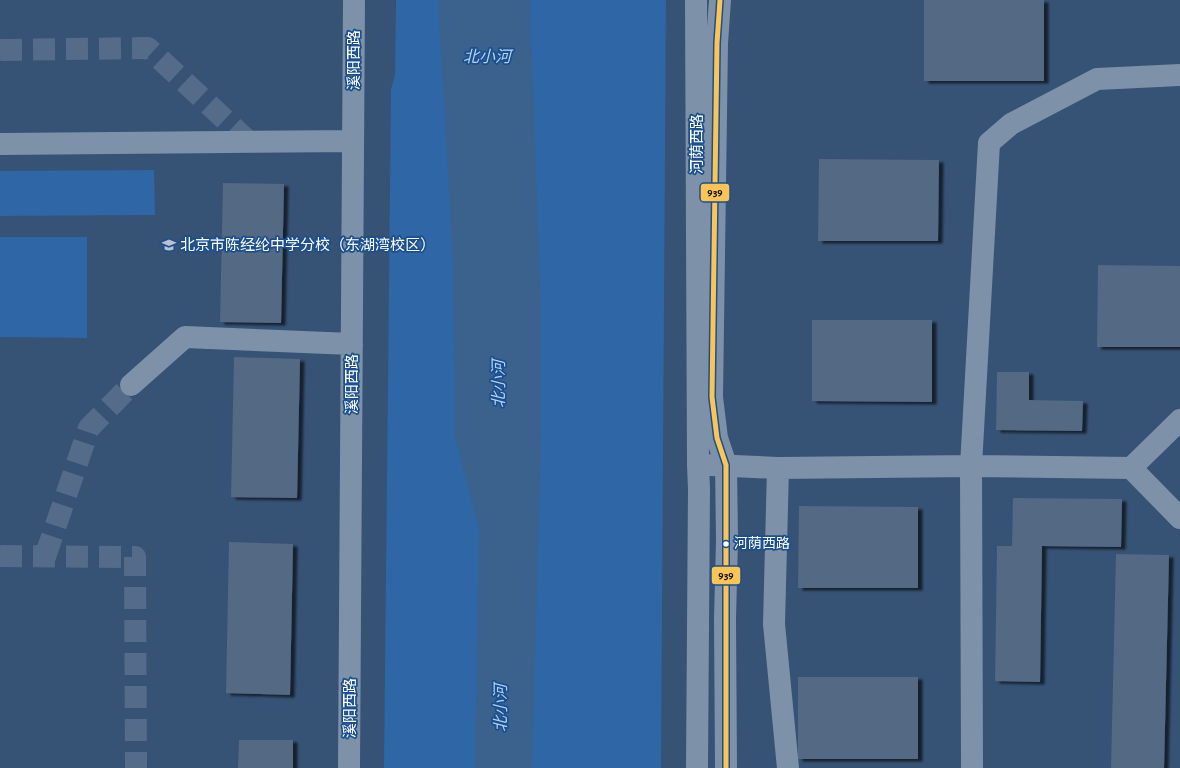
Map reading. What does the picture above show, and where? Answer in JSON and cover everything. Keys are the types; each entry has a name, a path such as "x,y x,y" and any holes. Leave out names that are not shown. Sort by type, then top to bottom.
{"street":[{"name":"溪阳西路","path":"349,768 354,0"},
{"name":"河荫西路","path":"696,0 699,489 698,768"},
{"name":"河荫西路","path":"720,0 716,43 712,397 717,438 726,465 726,768"},
{"path":"972,768 971,466 989,143 1011,124 1097,79 1180,75"},
{"path":"0,144 353,141"},
{"path":"132,385 185,337 352,344"},
{"path":"1131,468 1180,420"},
{"path":"698,465 778,468 971,466 1131,468 1180,518"},
{"path":"778,468 774,624 788,768"}],"shaded area":[{"path":"396,0 666,0 661,768 384,768 391,89 395,75"},
{"path":"154,170 155,215 0,216 0,171"},
{"path":"0,237 87,237 87,338 0,337"}],"water":[{"name":"北小河","path":"438,0 530,0 541,317 541,433 532,768 475,768 479,529 455,436 453,257"}],"building":[{"path":"924,0 1044,0 1044,81 924,81"},
{"path":"819,159 939,160 938,241 818,241"},
{"path":"223,183 284,184 281,323 220,322"},
{"path":"1098,265 1180,266 1180,347 1097,347"},
{"path":"812,320 932,320 932,402 812,401"},
{"path":"234,357 300,359 297,498 231,497"},
{"path":"997,372 1029,372 1029,400 1083,401 1082,431 996,430"},
{"path":"1013,498 1122,499 1121,547 1042,546 1040,682 995,681 997,546 1012,546"},
{"path":"799,506 918,507 918,588 798,588"},
{"path":"229,542 293,544 290,695 226,693"},
{"path":"1116,554 1169,555 1164,768 1111,768"},
{"path":"798,677 918,677 918,759 798,759"},
{"path":"239,740 293,740 293,768 238,768"}],"tunnel":[{"path":"0,50 148,48 249,142"},
{"path":"45,557 89,428 131,385"},
{"path":"0,556 135,557 136,768"}],"transit line":[{"name":"939","path":"720,0 717,43 712,397 717,438 726,465 726,768"}],"place":[{"name":"北京市陈经纶中学分校（东湖湾校区）","path":"169,245"},
{"name":"河荫西路","path":"726,544"}]}
